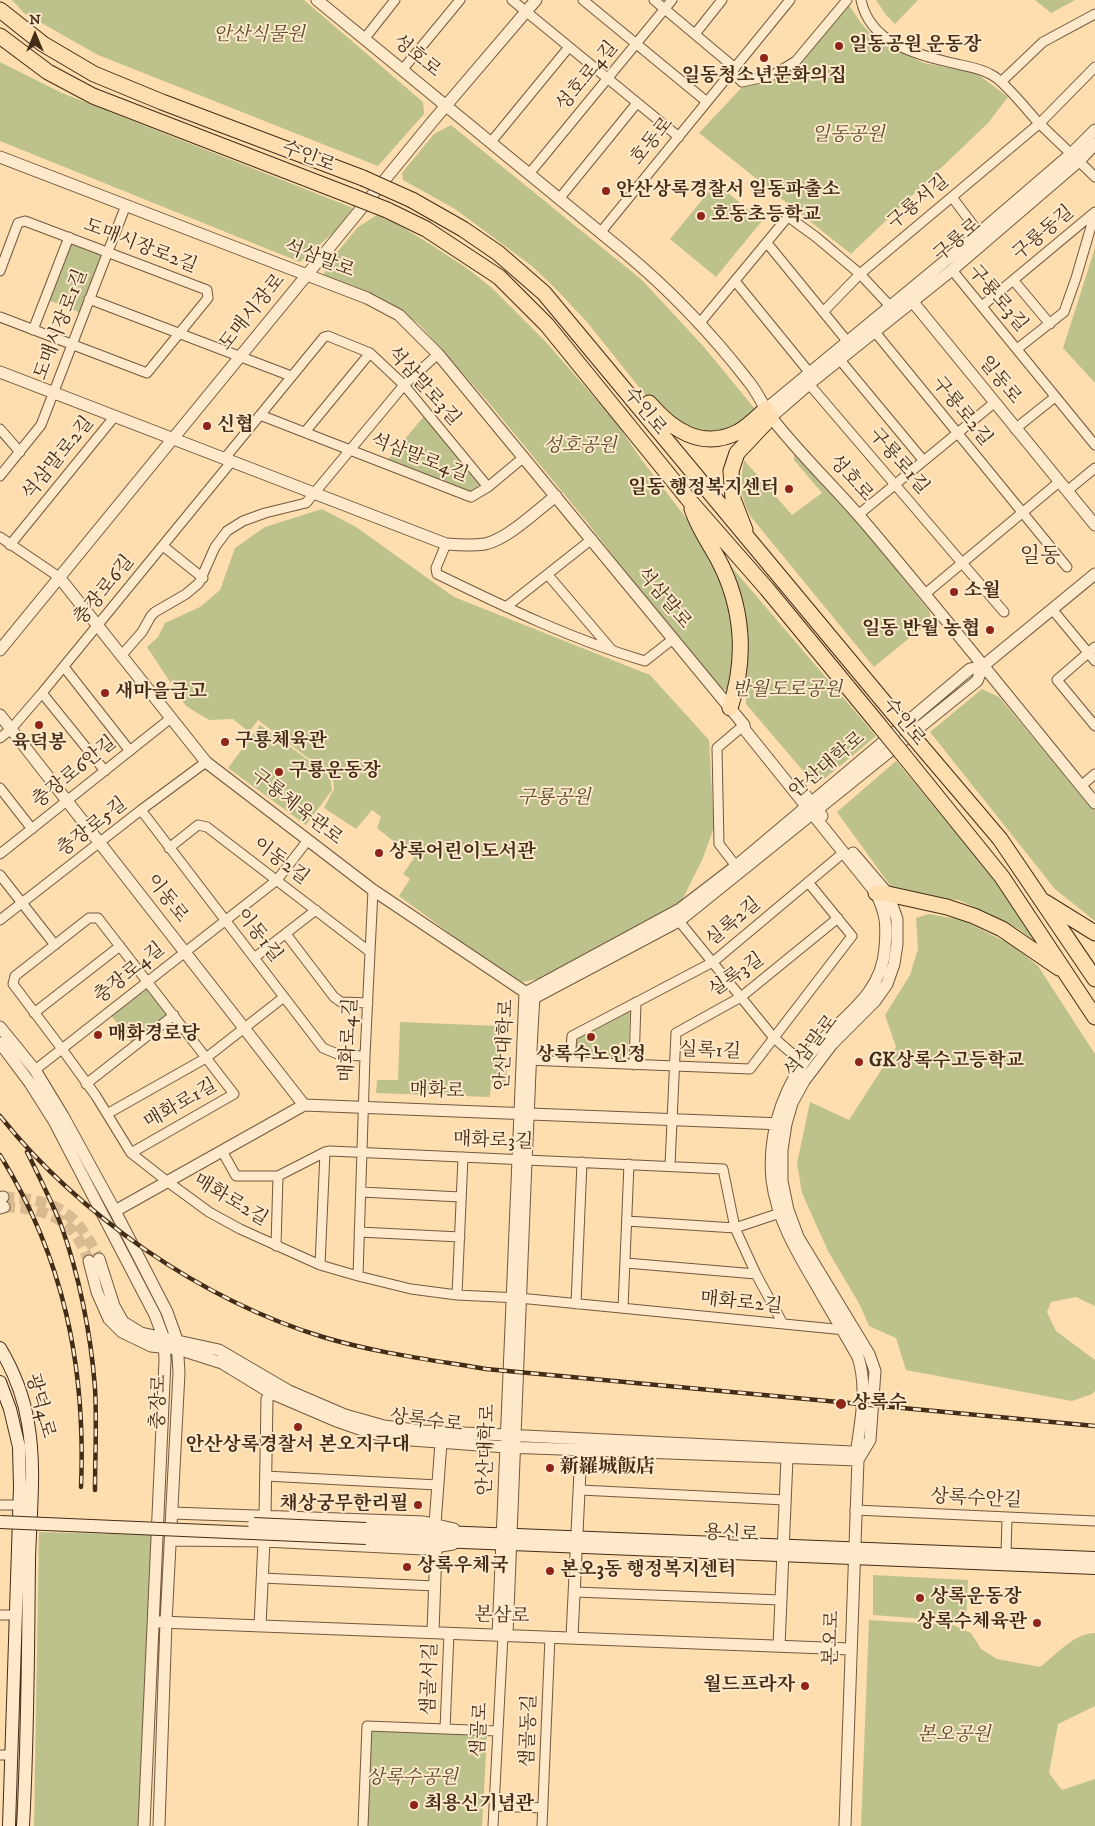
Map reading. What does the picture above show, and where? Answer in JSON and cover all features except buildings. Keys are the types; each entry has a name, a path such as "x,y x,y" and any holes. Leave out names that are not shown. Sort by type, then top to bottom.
{"highway":[{"name":"수인로","path":"0,10 44,44 94,74 162,102 363,178 412,200 463,229 498,253 544,293 750,543 1000,839 1095,980"},
{"name":"수인로","path":"0,36 48,72 93,96 387,210 426,229 499,278 554,332 689,500 767,589 1002,877 1095,1016"},
{"path":"0,46 48,72"},
{"path":"598,358 615,374 640,392 667,423 690,436 712,438 727,436 739,431 768,413"},
{"path":"750,543 732,499 731,472 737,453 768,413"},
{"path":"689,500 698,528 719,561 738,614 741,637 741,665 736,691 730,708"},
{"path":"882,894 947,907 974,916 1002,929 1064,971"},
{"path":"1039,897 1095,932"}],"main road":[{"name":"광덕4로","path":"0,1348 18,1389 28,1421 32,1456 25,1505"},
{"name":"광덕4로","path":"0,1382 10,1410 18,1447 25,1505"},
{"path":"9,1826 6,1755 25,1505"},
{"path":"0,1514 366,1534"},
{"path":"0,1522 366,1534"},
{"path":"23,1826 27,1756 24,1528"},
{"name":"용신로","path":"366,1534 854,1554 1095,1568"},
{"name":"용신로","path":"854,1554 1006,1554 1095,1558"}],"street":[{"name":"성호로","path":"318,0 657,280 699,324 750,384 768,413 925,594 1095,802"},
{"path":"365,38 395,0"},
{"path":"403,69 460,0"},
{"path":"512,0 678,137"},
{"name":"도매시장로","path":"0,650 446,105 536,0"},
{"path":"583,0 706,102"},
{"path":"654,0 695,34 733,70 742,82 773,75 796,61 847,0"},
{"name":"성호로4길","path":"529,174 672,0"},
{"path":"695,34 722,0"},
{"name":"호동로","path":"600,233 790,0"},
{"path":"861,0 869,22 886,39 902,48 979,69 994,76 1095,177"},
{"path":"1001,82 1043,42 1095,14"},
{"path":"491,142 569,47"},
{"name":"구룡서길","path":"823,312 860,274 1040,123 1095,67"},
{"path":"559,198 637,103"},
{"name":"구룡로","path":"768,413 809,378 847,341 890,306 909,298 952,270 1075,158 1095,130"},
{"name":"구룡로","path":"809,378 840,360 875,332 979,233 1095,144"},
{"name":"석삼말로","path":"0,157 367,298 399,315 438,354 744,725 745,730 882,894 897,919 897,944 894,964 887,984 875,1001 815,1064 781,1124 772,1149 772,1180 780,1213 793,1245 858,1357 863,1373 857,1456"},
{"path":"952,197 979,233"},
{"name":"도매시장로1길","path":"0,476 41,425 126,205"},
{"name":"구룡로3길","path":"1017,349 1064,312 1095,213"},
{"name":"구룡동길","path":"982,306 1095,213"},
{"path":"699,324 786,219 790,218 860,274 890,306"},
{"name":"도매시장로2길","path":"0,317 146,373 208,298 207,290 25,221 18,223 1,267"},
{"name":"도매시장로2길","path":"33,330 69,237"},
{"path":"767,243 847,341"},
{"name":"구룡로3길","path":"952,270 1095,445"},
{"path":"735,281 809,378"},
{"name":"구룡동길","path":"1014,281 1050,324"},
{"name":"일동로","path":"909,298 1015,429 1093,520"},
{"path":"89,299 291,376"},
{"name":"구룡로2길","path":"875,332 1067,567"},
{"name":"석삼말로3길","path":"228,459 260,414 324,336 328,336 370,353 404,384 488,487"},
{"path":"305,432 370,353"},
{"name":"석삼말로4길","path":"350,450 404,384 438,354"},
{"path":"840,360 923,460"},
{"path":"0,372 446,544 464,546 486,544 505,535 556,496"},
{"name":"구룡로1길","path":"809,378 1004,612"},
{"path":"1015,429 1055,397"},
{"path":"858,515 994,403"},
{"name":"석삼말로4길","path":"260,414 471,497 488,487 524,458"},
{"name":"석삼말로2길","path":"10,545 114,416"},
{"path":"0,428 20,452"},
{"path":"121,656 142,632 150,616 186,594 199,583 215,547 227,531 243,521 306,503 350,450"},
{"name":"충장로6길","path":"0,738 12,728 42,693 163,546 228,459"},
{"path":"925,594 1021,513 1095,468"},
{"path":"0,538 59,577"},
{"path":"506,607 592,540"},
{"path":"446,544 436,568 437,574 506,607 613,651 645,661 673,639"},
{"path":"163,546 202,578"},
{"name":"안산대학로","path":"530,996 680,909 977,681 983,666 1095,574"},
{"path":"548,575 613,651"},
{"name":"구룡체육관로","path":"59,577 206,762 373,890 530,996"},
{"path":"1052,609 1092,650 1095,661"},
{"path":"1092,650 1057,680 1095,726"},
{"path":"64,666 130,751"},
{"path":"42,693 105,770"},
{"name":"이동로","path":"0,714 304,1105"},
{"name":"충장로6안길","path":"0,854 171,718"},
{"path":"736,866 720,844 717,748 744,725"},
{"name":"충장로5길","path":"0,920 206,762"},
{"path":"1081,786 1095,774"},
{"path":"1,791 32,829"},
{"name":"석삼말로","path":"812,809 843,853 882,894 887,924 884,963 874,985 860,1003 803,1062 786,1092 781,1124 782,1181 788,1210 798,1237 869,1354 875,1371 870,1440 857,1456"},
{"name":"안산대학로","path":"530,996 679,921 812,809"},
{"name":"이동1길","path":"141,810 323,1048 340,1055 365,1056"},
{"name":"이동2길","path":"169,848 198,825 207,827 370,952"},
{"name":"충장로4길","path":"35,1070 184,951 277,880 308,840"},
{"name":"실록2길","path":"570,1062 572,1036 713,962 843,853"},
{"path":"0,875 55,945"},
{"name":"실록1길","path":"526,1060 750,1069 852,936 808,882"},
{"name":"매화로4길","path":"358,1276 363,1107 373,890"},
{"path":"254,958 316,910"},
{"name":"매화로1길","path":"131,1153 234,1094 148,980 98,918 89,918 15,976 13,984 62,1049 107,1114 131,1153 168,1182"},
{"name":"실록3길","path":"674,1067 676,1033 742,997 838,918"},
{"path":"679,921 774,1038 803,1062"},
{"path":"286,934 334,997 341,1002 368,1003"},
{"path":"34,1013 120,946"},
{"name":"안산대학로","path":"502,1635 511,1441 515,1298 530,996"},
{"path":"206,1058 284,997"},
{"path":"634,1065 636,1002"},
{"path":"86,1084 174,1015"},
{"name":"충장로","path":"0,1027 35,1070 63,1116 116,1211 167,1312 178,1345 179,1373 166,1622 159,1826"},
{"name":"충장로","path":"0,1044 30,1083 54,1120 156,1315 165,1343 144,1826"},
{"name":"매화로1길","path":"107,1114 206,1058"},
{"path":"670,1165 674,1067"},
{"path":"116,1211 304,1105"},
{"name":"매화로","path":"304,1105 524,1112 781,1124"},
{"name":"매화로3길","path":"222,1151 236,1176 278,1176 324,1152 363,1152 723,1168 736,1228 756,1274 783,1324"},
{"path":"320,1264 324,1152"},
{"path":"457,1295 463,1157"},
{"path":"576,1304 582,1162"},
{"path":"623,1308 629,1164"},
{"name":"매화로2길","path":"276,1246 278,1176"},
{"name":"매화로2길","path":"168,1182 209,1212 276,1246 320,1264 358,1276 412,1289 457,1295 515,1298 855,1330"},
{"path":"361,1192 462,1197"},
{"path":"627,1220 736,1228 780,1213"},
{"path":"359,1232 460,1237"},
{"name":"상록수로","path":"94,1260 123,1322 141,1333 165,1343 219,1350 289,1391 345,1415 384,1426 581,1450 787,1458 857,1456"},
{"path":"626,1262 756,1274"},
{"name":"상록수로","path":"178,1345 222,1363 271,1393 334,1420 371,1433 412,1440 441,1442 511,1441 857,1456"},
{"path":"265,1516 267,1399 271,1393"},
{"path":"435,1524 441,1442"},
{"path":"572,1637 581,1450"},
{"name":"본오로","path":"845,1826 857,1456"},
{"path":"779,1646 787,1458"},
{"path":"266,1476 438,1485"},
{"path":"580,1490 785,1500"},
{"path":"0,1505 25,1505"},
{"name":"상록수안길","path":"855,1510 1095,1522"},
{"path":"172,1513 424,1522 435,1524 465,1537"},
{"path":"1006,1554 1007,1518"},
{"path":"0,1528 24,1528"},
{"path":"170,1540 264,1541 423,1549 436,1548 465,1537"},
{"path":"260,1626 264,1541"},
{"path":"433,1632 436,1548"},
{"path":"262,1578 435,1586"},
{"path":"575,1592 781,1600"},
{"path":"0,1615 16,1615"},
{"name":"본삼로","path":"153,1622 850,1649"},
{"name":"샘골서길","path":"364,1826 367,1726 445,1728 449,1633"},
{"name":"샘골로","path":"493,1826 502,1635"},
{"name":"샘골동길","path":"542,1826 550,1637"},
{"path":"445,1728 497,1731"},
{"path":"494,1806 543,1808"}],"green space":[{"name":"안산식물원","path":"12,0 304,0 423,102 424,114 378,166 98,55 24,13"},
{"path":"876,0 918,0 895,24"},
{"path":"1035,0 1075,0 1051,13"},
{"name":"일동공원","path":"847,2 861,23 878,42 924,63 976,73 1008,97 988,123 851,254 699,133 746,83 799,63"},
{"path":"0,62 62,93 353,208 335,231 300,262 0,141"},
{"name":"성호공원","path":"451,125 642,280 704,347 755,409 757,416 711,436 662,416 587,322 532,266 455,209 403,180 402,173 434,134"},
{"path":"716,183 762,221 716,277 670,239"},
{"name":"성호공원","path":"377,215 402,227 433,246 468,269 492,288 545,341 615,421 641,459 696,531 728,592 735,612 733,689 723,690 649,602 583,517 489,403 420,325 390,303 354,287 321,278 339,250 358,227"},
{"path":"73,243 99,253 101,258 81,313 48,300 68,245"},
{"path":"1095,248 1095,383 1063,348"},
{"path":"425,415 479,484 477,490 472,492 388,459"},
{"path":"800,450 930,612 930,621 874,667 751,517 744,502 741,483 744,460 792,515 822,493 794,460 794,455"},
{"name":"구룡공원","path":"322,509 356,527 454,597 650,675 709,740 714,827 703,858 679,906 537,979 522,982 501,971 399,896 410,879 403,874 414,858 377,828 381,817 372,810 356,829 324,808 334,789 333,777 258,720 249,732 233,719 209,720 186,706 147,647 158,637 165,623 200,607 220,590 235,548 265,527"},
{"name":"반월도로공원","path":"729,564 876,736 823,780 810,779 746,704 745,626"},
{"path":"982,689 999,697 1095,811 1095,921 1055,889 930,732"},
{"name":"구룡운동장","path":"260,725 330,776 332,790 306,825 228,768"},
{"path":"896,761 989,873 1033,934 1034,940 1017,928 959,900 933,898 892,888 837,812"},
{"path":"929,914 962,920 1012,945 1038,966 1095,1054 1095,1306 1076,1297 1051,1302 1047,1312 1056,1331 1095,1360 1095,1391 1092,1394 1072,1401 906,1370 896,1338 869,1326 860,1305 828,1251 802,1193 797,1163 810,1102 849,1120 896,1047 885,1015 910,975 918,949 916,918"},
{"path":"146,990 149,990 168,1015 133,1045 111,1015"},
{"path":"627,1011 630,1013 628,1055 624,1059 578,1057 574,1053 574,1039"},
{"path":"400,1022 499,1026 498,1046 507,1066 506,1082 491,1082 490,1097 376,1093 377,1080 398,1080"},
{"path":"39,1532 153,1535 140,1826 34,1826"},
{"name":"상록운동장","path":"873,1575 968,1580 966,1622 873,1615"},
{"name":"본오공원","path":"869,1620 953,1625 971,1633 981,1649 997,1659 1040,1667 1073,1641 1087,1634 1095,1633 1095,1706 1058,1724 1049,1773 1062,1790 1095,1779 1095,1826 861,1826"},
{"name":"상록수공원","path":"366,1729 487,1736 482,1826 360,1826"}],"tunnel":[{"path":"3,1197 37,1201 62,1211 82,1229 99,1259"},
{"path":"4,1207 36,1210 64,1223 80,1243 89,1261"}],"railway":[{"path":"0,1116 67,1187 105,1220 145,1250 188,1277 232,1301 277,1321 343,1343 384,1352 486,1369 1095,1426"},
{"path":"27,1152 61,1225 83,1305 91,1347 95,1388 95,1490"},
{"path":"0,1155 22,1194 40,1233 55,1274 66,1315 74,1356 79,1399 82,1443 81,1487"}],"place":[{"name":"일동공원 운동장","path":"839,46"},
{"name":"일동청소년문화의집","path":"764,58"},
{"name":"안산상록경찰서 일동파출소","path":"606,191"},
{"name":"호동초등학교","path":"701,216"},
{"name":"신협","path":"207,426"},
{"name":"일동 행정복지센터","path":"789,489"},
{"name":"소월","path":"954,592"},
{"name":"일동 반월 농협","path":"990,630"},
{"name":"새마을금고","path":"105,693"},
{"name":"육덕봉","path":"39,725"},
{"name":"구룡체육관","path":"225,742"},
{"name":"구룡운동장","path":"279,772"},
{"name":"상록어린이도서관","path":"379,853"},
{"name":"매화경로당","path":"98,1035"},
{"name":"상록수노인정","path":"591,1037"},
{"name":"GK상록수고등학교","path":"859,1062"},
{"name":"상록수","path":"841,1404"},
{"name":"안산상록경찰서 본오지구대","path":"298,1427"},
{"name":"新羅城飯店","path":"550,1468"},
{"name":"채상궁무한리필","path":"418,1505"},
{"name":"상록우체국","path":"407,1567"},
{"name":"본오3동 행정복지센터","path":"550,1571"},
{"name":"상록운동장","path":"920,1598"},
{"name":"상록수체육관","path":"1037,1623"},
{"name":"월드프라자","path":"805,1686"},
{"name":"최용신기념관","path":"414,1805"}],"district":[{"name":"일동","path":"1040,558"}]}
